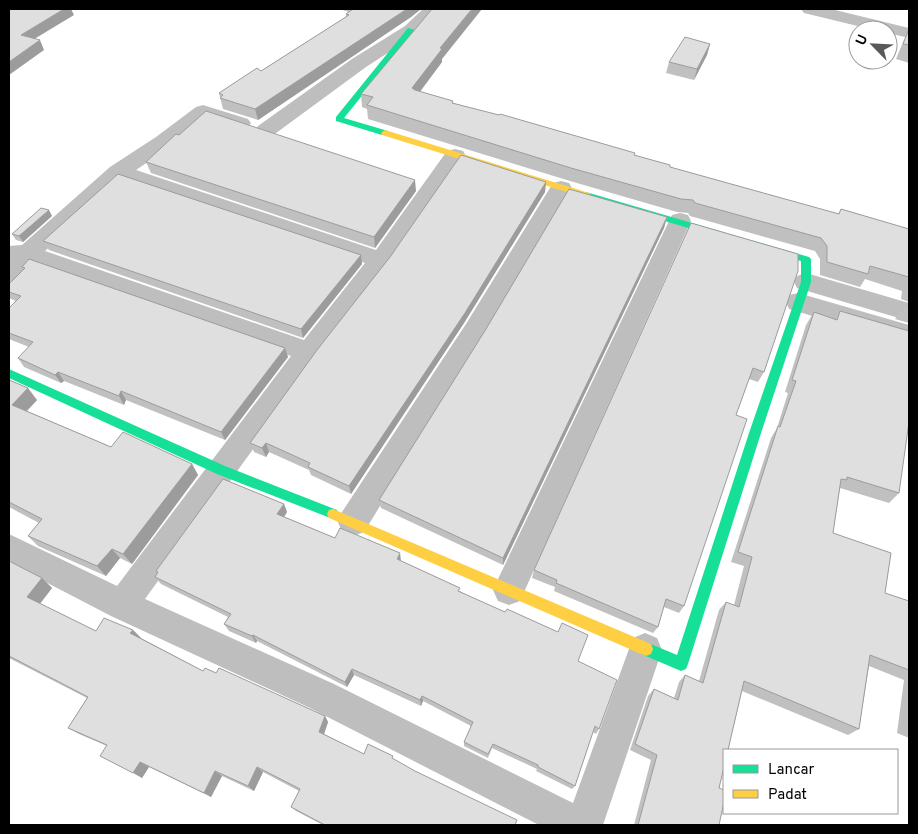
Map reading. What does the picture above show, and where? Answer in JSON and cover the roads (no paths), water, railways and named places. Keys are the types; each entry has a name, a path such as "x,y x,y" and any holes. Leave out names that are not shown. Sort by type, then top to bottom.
{"street":[{"path":"9,373 221,470 353,522 681,664 802,292 806,260 680,221 455,156 339,119 411,30 433,9"},
{"path":"810,9 909,33"},
{"path":"9,282 18,253 118,172 163,142 203,111 274,134 359,63 411,30"},
{"path":"122,605 309,352 381,260 424,184 455,156"},
{"path":"118,172 381,260"},
{"path":"353,522 475,331 561,188"},
{"path":"509,590 680,221"},
{"path":"18,253 309,352"},
{"path":"802,292 909,312"},
{"path":"802,292 909,335"},
{"path":"9,548 122,605 322,696 577,825"},
{"path":"584,825 645,650"}]}
